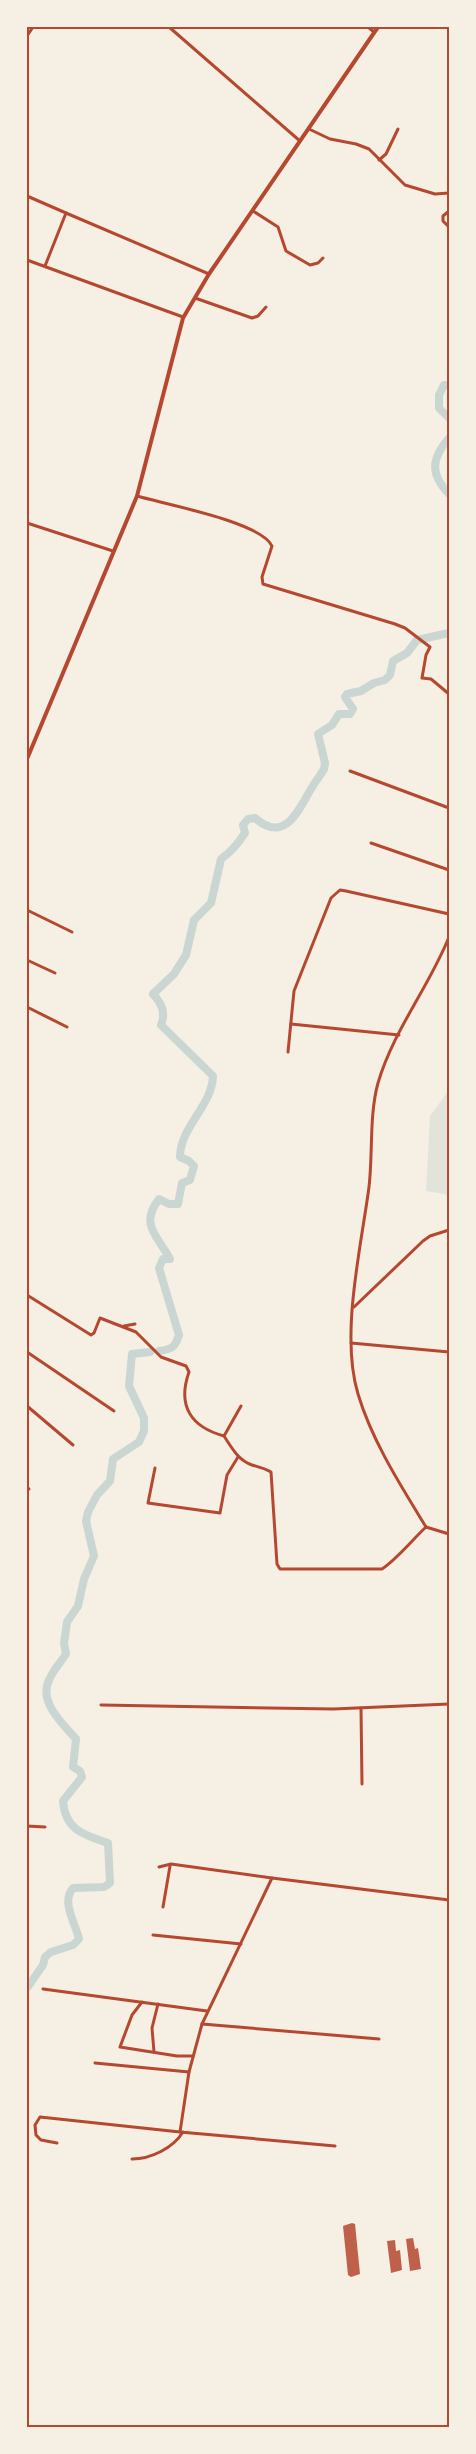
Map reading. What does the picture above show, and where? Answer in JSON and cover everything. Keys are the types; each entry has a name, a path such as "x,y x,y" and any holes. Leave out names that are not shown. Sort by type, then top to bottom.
{"street":[{"path":"27,36 33,27"},
{"path":"169,27 300,141"},
{"path":"368,27 374,32"},
{"path":"27,759 137,496 183,318 209,274 378,27"},
{"path":"309,129 330,139 362,146 405,185 435,194 449,193"},
{"path":"379,160 386,154 398,129"},
{"path":"27,196 209,274"},
{"path":"253,211 278,227 284,248 289,253 310,265 318,263 323,258"},
{"path":"449,211 443,216 443,221 449,227"},
{"path":"45,266 66,213"},
{"path":"27,260 183,318"},
{"path":"195,298 252,318 258,316 266,307"},
{"path":"137,496 226,520 259,533 268,539 272,546 262,577 263,584 395,624 413,634 430,647 426,655 422,678 431,679 449,694"},
{"path":"27,523 115,551"},
{"path":"350,771 449,808"},
{"path":"371,843 449,870"},
{"path":"288,1052 291,1040 294,991 331,898 336,892 346,891 449,914"},
{"path":"27,910 72,932"},
{"path":"449,937 399,1035 378,1084 374,1103 372,1159 353,1308 351,1343 358,1394 378,1442 426,1527 449,1534"},
{"path":"27,960 55,974"},
{"path":"27,1007 67,1026"},
{"path":"291,1024 399,1035"},
{"path":"353,1308 423,1241 435,1233 449,1230"},
{"path":"27,1295 91,1335 94,1333 99,1318 105,1319 140,1335 161,1357 186,1366 189,1372 183,1391 192,1419 201,1428 224,1436 238,1457 249,1464 271,1472 277,1564 280,1569 382,1569 392,1563 404,1547 426,1527"},
{"path":"122,1326 135,1324"},
{"path":"351,1343 449,1352"},
{"path":"27,1352 114,1412"},
{"path":"27,1406 73,1444"},
{"path":"224,1436 242,1406"},
{"path":"155,1468 148,1503 220,1513 227,1475 238,1457"},
{"path":"101,1705 361,1708 449,1704"},
{"path":"361,1708 362,1785"},
{"path":"27,1826 45,1827"},
{"path":"163,1907 167,1872 171,1864"},
{"path":"159,1867 171,1864 449,1900"},
{"path":"132,2159 146,2157 164,2150 174,2144 182,2132 189,2072 202,2024 272,1878"},
{"path":"153,1935 242,1944"},
{"path":"43,1989 207,2011"},
{"path":"142,2002 132,2015 120,2047 177,2056 193,2056"},
{"path":"154,2052 153,2028 158,2004"},
{"path":"202,2024 379,2039"},
{"path":"95,2063 189,2072"},
{"path":"57,2143 41,2140 36,2135 38,2118 335,2146"}],"shaded area":[{"path":"449,1090 449,1195 426,1191 430,1116"}],"building":[{"path":"355,2224 360,2274 351,2277 348,2275 343,2226"},
{"path":"413,2238 415,2249 418,2248 421,2269 410,2271 406,2239"},
{"path":"395,2240 396,2251 400,2250 402,2270 391,2273 387,2241"}],"waterway":[{"path":"449,385 444,385 439,395 439,408 449,418"},
{"path":"449,438 439,453 435,466 438,480 449,494"},
{"path":"159,1351 172,1347 179,1335 159,1268 163,1259 170,1259 152,1230 151,1216 159,1199 169,1204 178,1204 182,1183 190,1180 194,1166 180,1157 181,1146 207,1097 213,1076 161,1025 162,1009 153,994 174,974 186,955 194,920 211,903 221,859 245,833 243,825 248,819 255,818 275,828 282,826 289,822 301,806 324,769 325,763 318,734 332,725 339,714 350,714 353,709 345,697 347,694 361,691 374,683 385,680 390,675 393,661 407,653 417,640 449,633"},
{"path":"27,1988 43,1965 45,1957 51,1952 73,1945 79,1939 68,1899 73,1888 104,1887 110,1883 108,1843 77,1830 65,1811 63,1801 82,1777 80,1771 73,1767 76,1739 53,1711 49,1703 47,1687 66,1654 64,1643 67,1622 78,1606 84,1579 94,1556 86,1521 88,1512 97,1495 110,1481 113,1459 139,1442 144,1431 144,1418 129,1386 132,1354 150,1352"}]}
